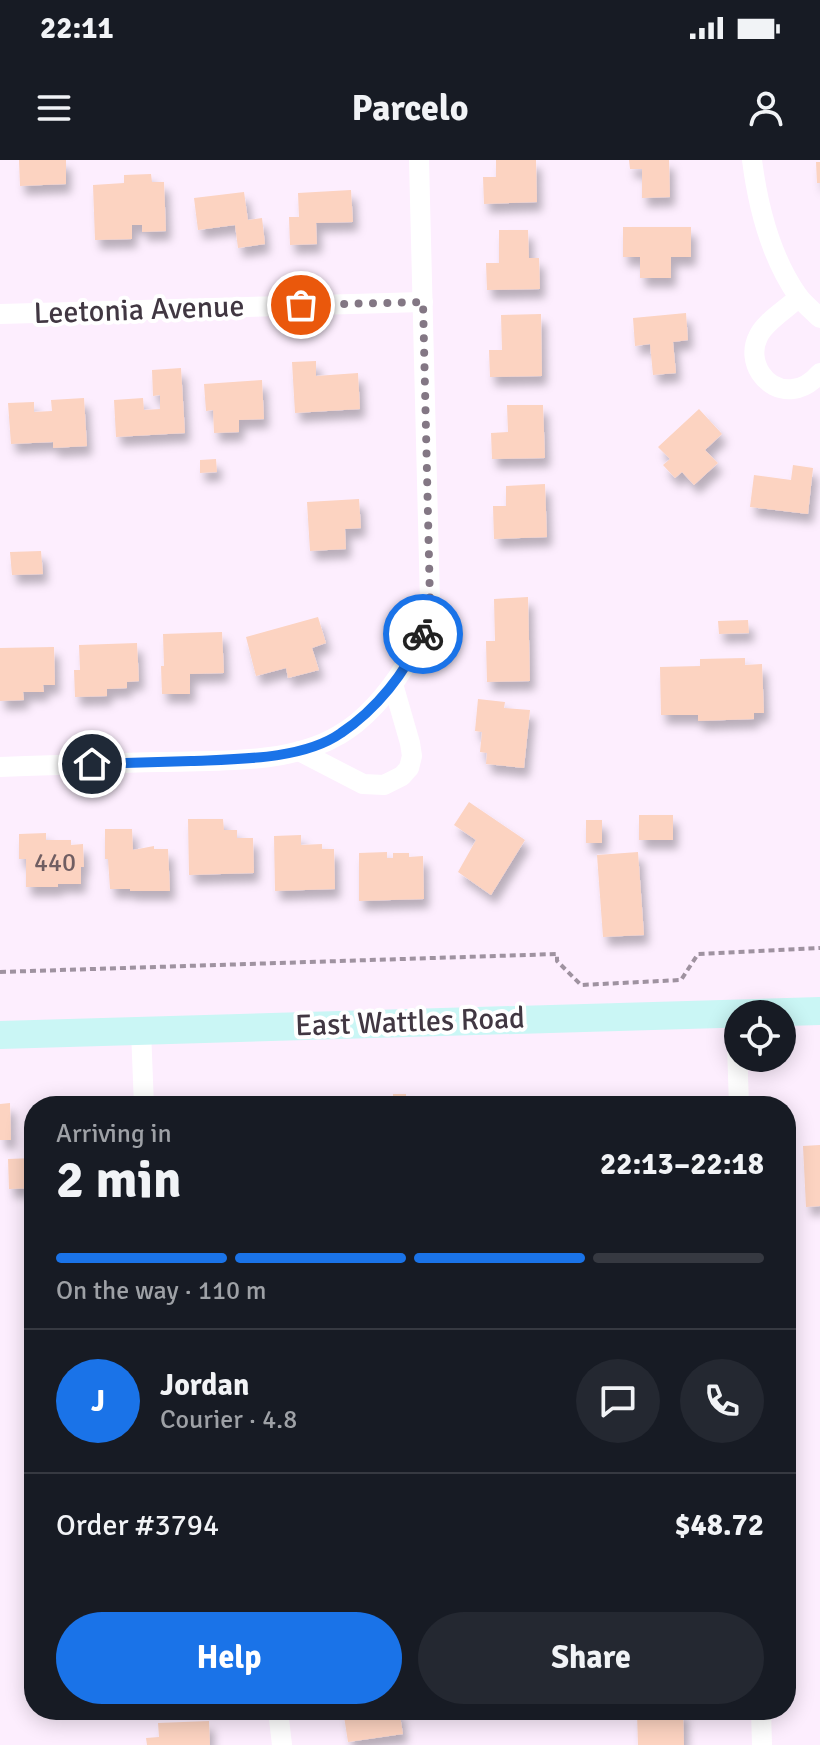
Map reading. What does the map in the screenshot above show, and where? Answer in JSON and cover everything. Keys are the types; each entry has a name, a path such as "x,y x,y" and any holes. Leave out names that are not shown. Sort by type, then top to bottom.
{"main road":[{"name":"East Wattles Road","path":"796,1012 820,1011"},
{"name":"East Wattles Road","path":"0,1035 724,1014"}],"street":[{"path":"0,767 246,759 299,751 340,735 370,710 393,684 421,638 430,602 419,160"},
{"path":"752,160 768,235 799,297 820,318"},
{"path":"799,297 761,331 756,340 755,363 770,384 783,388 794,389 810,383 820,373"},
{"name":"Leetonia Avenue","path":"0,314 423,302"},
{"path":"299,751 363,784 384,785 402,776 409,768 412,756 393,684"},
{"path":"141,1030 144,1096"},
{"path":"738,1072 739,1096"},
{"path":"279,1720 282,1745"},
{"path":"761,1720 762,1745"}],"path":[{"path":"0,972 557,954 557,961 581,985 681,980 698,954 820,948"}],"building":[{"path":"19,160 66,160 66,184 20,186"},
{"path":"496,160 536,160 537,202 484,204 483,177 496,177"},
{"path":"629,160 669,160 670,197 642,198 642,169 630,169"},
{"path":"816,162 820,162 820,183 817,183"},
{"path":"151,174 152,182 164,182 166,231 142,232 142,225 132,225 132,239 95,240 93,185 124,183 124,175"},
{"path":"351,190 353,222 316,223 317,244 290,245 289,217 299,217 298,193"},
{"path":"244,192 248,220 262,218 265,244 238,248 235,225 198,230 194,198"},
{"path":"623,227 691,227 691,257 671,257 671,278 640,278 640,257 623,257"},
{"path":"499,230 528,230 529,258 539,258 540,289 487,290 486,263 499,263"},
{"path":"686,313 688,340 673,342 676,373 653,375 650,344 635,346 633,318"},
{"path":"541,314 542,376 490,377 489,350 502,350 501,315"},
{"path":"316,361 316,376 358,373 360,409 295,413 292,362"},
{"path":"181,368 185,433 116,437 114,400 143,398 144,410 160,409 160,395 153,396 152,370"},
{"path":"262,380 264,419 239,420 239,432 214,433 213,410 206,411 204,384"},
{"path":"84,398 87,446 53,448 53,442 11,444 8,403 34,402 34,412 52,411 51,400"},
{"path":"507,405 543,405 545,458 492,459 491,433 508,432"},
{"path":"699,409 722,434 705,450 718,463 694,485 682,472 675,478 663,465 670,459 658,447"},
{"path":"216,459 217,472 200,473 200,460"},
{"path":"793,465 813,468 808,514 750,507 754,475 791,480"},
{"path":"545,484 547,537 494,539 493,506 506,506 506,486"},
{"path":"359,499 361,528 345,529 346,549 310,551 307,502"},
{"path":"41,551 43,574 12,575 10,552"},
{"path":"528,597 530,681 487,682 486,641 495,641 494,599"},
{"path":"318,617 326,643 312,648 319,670 288,678 286,668 256,676 246,637"},
{"path":"748,620 749,633 719,634 718,621"},
{"path":"222,632 224,673 190,674 190,694 162,694 163,634"},
{"path":"137,643 139,681 127,682 127,688 107,689 107,696 75,697 74,670 80,670 79,645"},
{"path":"54,647 55,685 43,685 44,692 23,692 24,700 0,701 0,648"},
{"path":"745,658 745,665 762,664 764,713 754,713 754,719 698,721 698,715 661,715 660,667 700,666 700,659"},
{"path":"478,699 505,702 504,708 530,710 524,768 486,764 487,753 480,752 482,732 475,731"},
{"path":"469,802 525,840 491,895 458,872 476,840 454,825"},
{"path":"639,815 673,815 673,840 639,840"},
{"path":"188,819 223,819 224,830 237,830 237,838 253,838 254,873 189,875"},
{"path":"586,820 602,820 602,843 586,843"},
{"path":"105,829 132,829 133,850 154,846 154,849 168,849 170,891 110,889 108,859 105,859"},
{"path":"46,833 46,840 71,840 71,845 83,844 81,884 26,887 26,859 19,859 19,834"},
{"path":"301,835 301,845 322,844 322,849 334,849 335,889 275,891 274,836"},
{"path":"387,852 387,858 393,858 393,853 423,856 424,899 359,901 359,853"},
{"path":"638,852 644,935 603,937 597,855"},
{"path":"10,1103 11,1140 0,1140 0,1104"},
{"path":"820,1145 820,1206 806,1207 803,1146"},
{"path":"24,1158 24,1188 9,1189 8,1159"},
{"path":"345,1720 401,1720 403,1734 348,1742"},
{"path":"637,1720 683,1720 684,1745 638,1745"},
{"path":"209,1721 210,1745 147,1745 146,1738 159,1737 158,1723"}],"way so far":[{"path":"301,305 423,302 430,602 423,634"}],"route":[{"path":"92,764 246,759 299,751 319,744 340,735 370,710 393,684 423,634"}]}
